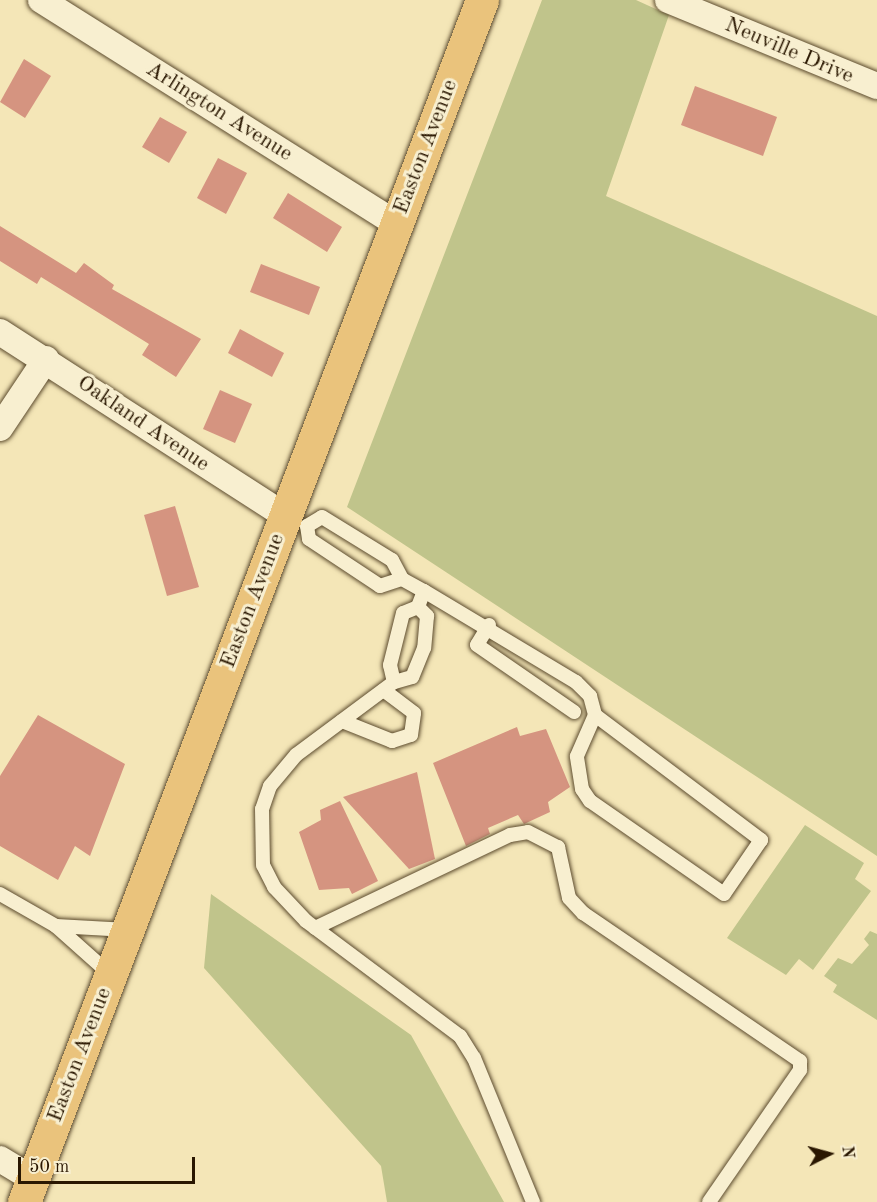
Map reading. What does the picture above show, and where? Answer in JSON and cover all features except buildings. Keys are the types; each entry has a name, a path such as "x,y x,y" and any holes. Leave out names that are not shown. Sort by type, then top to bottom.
{"main road":[{"name":"Easton Avenue","path":"29,1191 128,930 296,521 397,224 482,0"}],"street":[{"name":"Arlington Avenue","path":"41,0 397,224"},
{"name":"Neuville Drive","path":"668,0 877,86"},
{"name":"Oakland Avenue","path":"0,332 46,359 296,521"},
{"path":"0,428 46,359"},
{"path":"0,1159 29,1191"}],"lane":[{"path":"402,579 380,586 309,539 296,521 322,517 392,560 402,579 489,626 576,682 590,696 595,715 578,756 582,789 590,801 724,894 761,840 595,715"},
{"path":"342,721 392,741 411,735 414,713 389,686 390,665 403,613 418,607 424,591"},
{"path":"418,607 427,616 424,648 412,676 389,686 296,755 270,786 262,809 263,865 274,887 315,928 460,1036 474,1058 533,1202"},
{"path":"489,626 477,645 574,712"},
{"path":"315,928 510,835 528,832 558,847 569,898 583,913 800,1060 800,1071 709,1202"},
{"path":"0,894 56,926 111,975"},
{"path":"56,926 128,930"}],"green space":[{"path":"542,0 636,0 669,15 606,196 877,316 877,856 347,507"},
{"path":"805,825 864,863 855,879 871,891 813,970 799,959 786,975 727,938"},
{"path":"211,894 411,1035 504,1202 387,1202 381,1166 204,968"},
{"path":"870,931 877,934 877,1020 833,992 837,985 824,976 838,958 852,964 869,945 864,939"}]}
